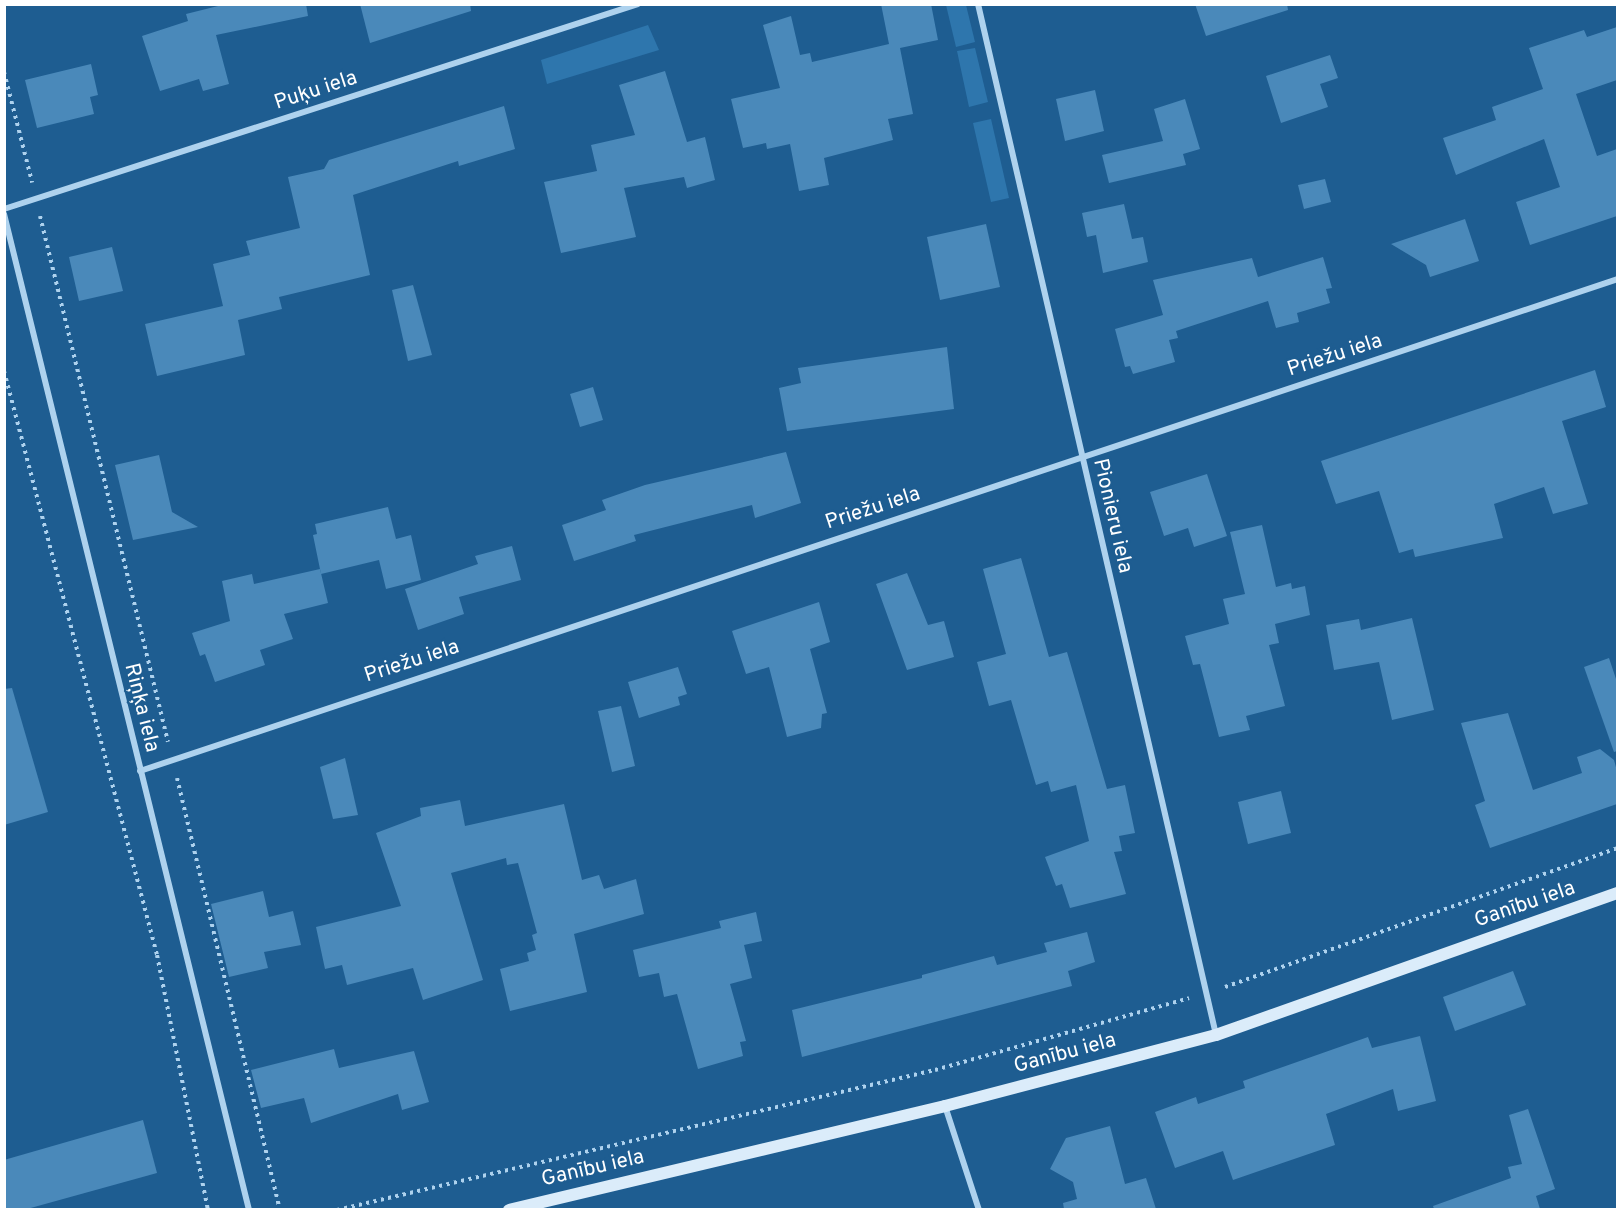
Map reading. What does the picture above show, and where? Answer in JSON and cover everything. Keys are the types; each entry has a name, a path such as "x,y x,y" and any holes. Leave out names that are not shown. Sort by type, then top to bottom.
{"street":[{"name":"Puķu iela","path":"4,209 638,4"},
{"name":"Pionieru iela","path":"978,4 1216,1035"},
{"name":"Riņķa iela","path":"4,214 249,1209"},
{"name":"Priežu iela","path":"140,771 1617,279"},
{"name":"Ganību iela","path":"509,1209 945,1106 1216,1035 1617,893"},
{"path":"945,1106 979,1209"}],"path":[{"path":"4,72 37,199 45,245 280,1209"},
{"path":"4,371 157,955 208,1209"},
{"path":"337,1209 935,1070 1207,993 1617,848"}],"shaded area":[{"path":"946,5 966,5 975,42 956,47"},
{"path":"648,25 659,50 547,84 541,60"},
{"path":"975,48 988,102 969,107 957,51"},
{"path":"991,119 1009,198 991,202 973,123"}],"building":[{"path":"226,4 306,4 308,16 216,35 229,84 203,91 199,79 160,91 142,36 188,21 186,14"},
{"path":"360,4 470,4 471,11 370,43"},
{"path":"881,4 931,4 938,40 900,48 913,114 888,119 893,140 824,158 829,185 799,191 790,144 767,149 766,143 743,148 731,99 780,88 763,25 791,16 800,55 810,53 812,62 889,44"},
{"path":"1195,4 1287,4 1288,10 1206,36"},
{"path":"1617,27 1617,80 1576,94 1597,156 1617,149 1617,216 1530,245 1516,202 1560,187 1544,139 1456,175 1443,138 1496,120 1492,107 1543,89 1529,48 1584,30 1587,37"},
{"path":"1330,55 1338,78 1320,84 1328,107 1281,123 1266,76"},
{"path":"91,64 98,95 90,97 94,114 37,128 25,80"},
{"path":"665,71 687,142 705,137 715,180 687,188 684,177 624,188 636,237 561,253 544,182 597,171 591,145 635,135 619,85"},
{"path":"1095,90 1104,131 1065,141 1056,99"},
{"path":"1185,99 1200,149 1183,154 1186,165 1109,183 1102,155 1163,141 1154,109"},
{"path":"504,106 515,149 459,166 458,161 353,195 370,275 279,297 282,309 238,320 245,355 157,376 145,324 223,306 213,264 250,255 246,241 300,228 288,177 324,169 329,160"},
{"path":"1325,179 1331,202 1304,209 1298,185"},
{"path":"1124,204 1132,239 1143,237 1148,262 1103,273 1096,235 1087,237 1082,213"},
{"path":"1465,219 1479,261 1430,277 1426,265 1391,244"},
{"path":"986,224 1000,287 940,300 927,237"},
{"path":"112,247 123,291 79,301 69,257"},
{"path":"1323,257 1332,288 1326,289 1330,303 1297,313 1299,322 1276,328 1268,301 1176,331 1178,338 1169,340 1175,362 1133,374 1130,366 1125,367 1115,329 1163,315 1153,280 1252,258 1258,277"},
{"path":"413,285 432,355 408,361 392,290"},
{"path":"947,347 954,409 787,431 779,388 801,383 798,368"},
{"path":"1595,370 1606,407 1562,421 1588,504 1553,514 1544,487 1494,504 1503,538 1415,557 1413,549 1399,553 1379,491 1336,504 1321,461"},
{"path":"593,387 603,420 580,427 570,394"},
{"path":"786,452 801,503 755,518 752,505 634,535 636,541 574,561 562,525 606,510 602,500 645,485"},
{"path":"159,455 172,512 198,527 133,540 115,465"},
{"path":"1207,474 1227,536 1194,547 1188,528 1164,536 1150,492"},
{"path":"388,507 396,539 411,535 421,580 386,589 379,560 321,574 313,535 317,534 315,524"},
{"path":"1262,525 1276,587 1291,583 1292,589 1305,586 1310,615 1275,624 1279,643 1269,645 1285,706 1246,716 1250,730 1219,737 1200,664 1193,665 1185,636 1229,624 1223,599 1245,594 1230,532"},
{"path":"512,546 521,580 459,597 464,614 418,630 405,589 478,564 475,556"},
{"path":"1021,558 1049,657 1067,652 1107,789 1125,785 1135,833 1119,836 1122,851 1114,852 1126,894 1070,908 1062,884 1056,886 1045,857 1089,841 1076,785 1051,792 1048,781 1036,785 1011,700 989,706 977,662 1006,654 983,569"},
{"path":"320,569 328,603 284,614 293,639 260,650 265,665 215,682 205,654 200,656 192,633 230,621 222,581 252,574 254,584"},
{"path":"907,573 928,625 944,621 954,657 907,670 876,584"},
{"path":"819,602 830,642 810,649 827,713 822,714 821,728 787,737 769,667 746,674 732,631"},
{"path":"1412,618 1434,710 1392,720 1379,662 1334,670 1326,625 1359,619 1361,630"},
{"path":"1609,658 1617,682 1617,751 1614,752 1584,667"},
{"path":"678,667 687,694 678,697 680,705 639,718 628,682"},
{"path":"12,688 48,812 4,825 4,689"},
{"path":"621,706 635,766 612,772 598,711"},
{"path":"1508,713 1533,790 1582,773 1577,757 1600,749 1614,760 1617,771 1617,804 1490,848 1475,805 1485,801 1461,723"},
{"path":"345,758 358,815 333,819 320,767"},
{"path":"1281,791 1291,833 1248,844 1238,802"},
{"path":"460,800 465,826 564,804 582,880 599,875 604,889 636,879 644,914 574,934 587,992 510,1011 500,969 529,961 527,953 536,950 532,935 537,933 518,863 507,865 506,858 451,873 483,980 423,1000 413,968 347,985 342,965 325,969 316,927 401,906 376,833 421,816 420,808"},
{"path":"263,891 269,917 293,911 301,945 264,952 268,968 229,977 211,904"},
{"path":"756,912 762,941 744,945 752,978 730,984 746,1041 740,1042 743,1056 698,1069 677,994 664,997 659,973 639,977 633,950 721,928 719,921"},
{"path":"1087,932 1095,962 1068,971 1072,986 802,1057 792,1010 922,978 922,975 994,956 997,965 1047,952 1044,943"},
{"path":"1513,971 1526,1005 1455,1031 1443,997"},
{"path":"1420,1036 1436,1101 1398,1111 1393,1089 1326,1114 1335,1145 1233,1180 1223,1151 1175,1168 1155,1112 1196,1097 1198,1104 1245,1088 1243,1081 1368,1037 1372,1048"},
{"path":"334,1049 339,1068 414,1051 429,1102 402,1110 398,1094 311,1123 304,1098 261,1108 251,1070"},
{"path":"1528,1109 1555,1189 1536,1196 1540,1209 1434,1209 1433,1206 1511,1178 1508,1167 1522,1164 1509,1115"},
{"path":"143,1120 157,1173 27,1209 4,1209 4,1160"},
{"path":"1110,1126 1125,1184 1146,1178 1156,1209 1064,1209 1063,1203 1077,1199 1073,1182 1050,1169 1066,1138"}]}
